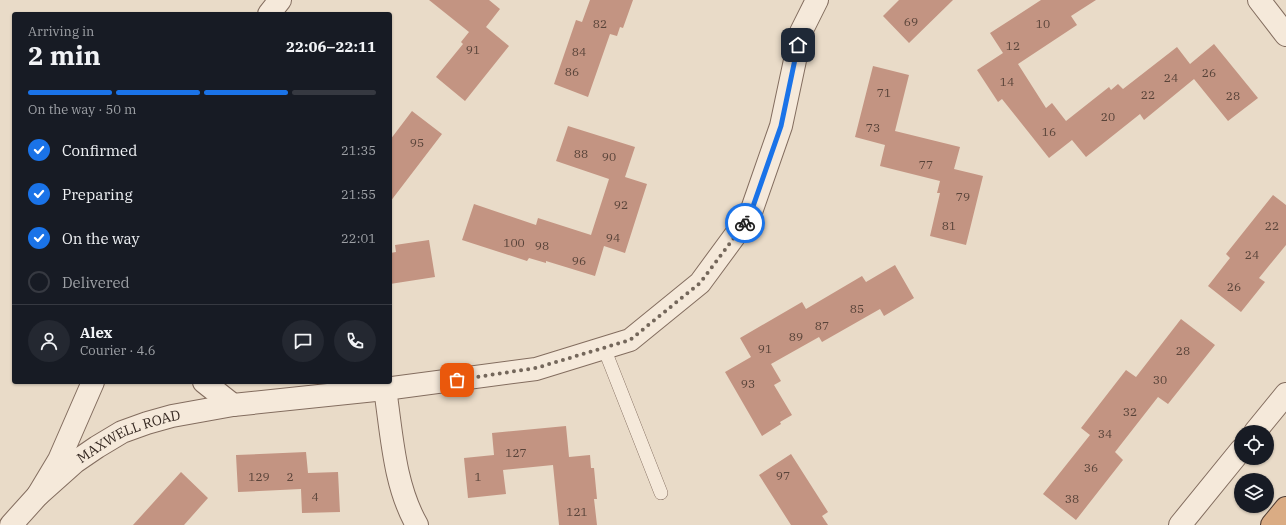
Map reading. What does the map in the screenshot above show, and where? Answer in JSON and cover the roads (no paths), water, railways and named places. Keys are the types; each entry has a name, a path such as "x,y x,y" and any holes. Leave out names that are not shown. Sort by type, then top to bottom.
{"highway":[{"path":"1272,525 1286,508"}],"street":[{"path":"271,12 280,0"},
{"name":"MAXWELL ROAD","path":"38,495 75,462 122,432 172,416 233,405 385,390 536,368 630,340 700,283 750,215 781,126 801,32 817,0"},
{"path":"1259,0 1286,34"},
{"path":"11,525 38,495 59,460 92,384"},
{"path":"207,384 233,405"},
{"path":"385,390 399,481 412,517 417,525"},
{"path":"1261,425 1286,394"},
{"path":"1180,525 1234,459"}],"lane":[{"path":"604,348 661,493"}]}
